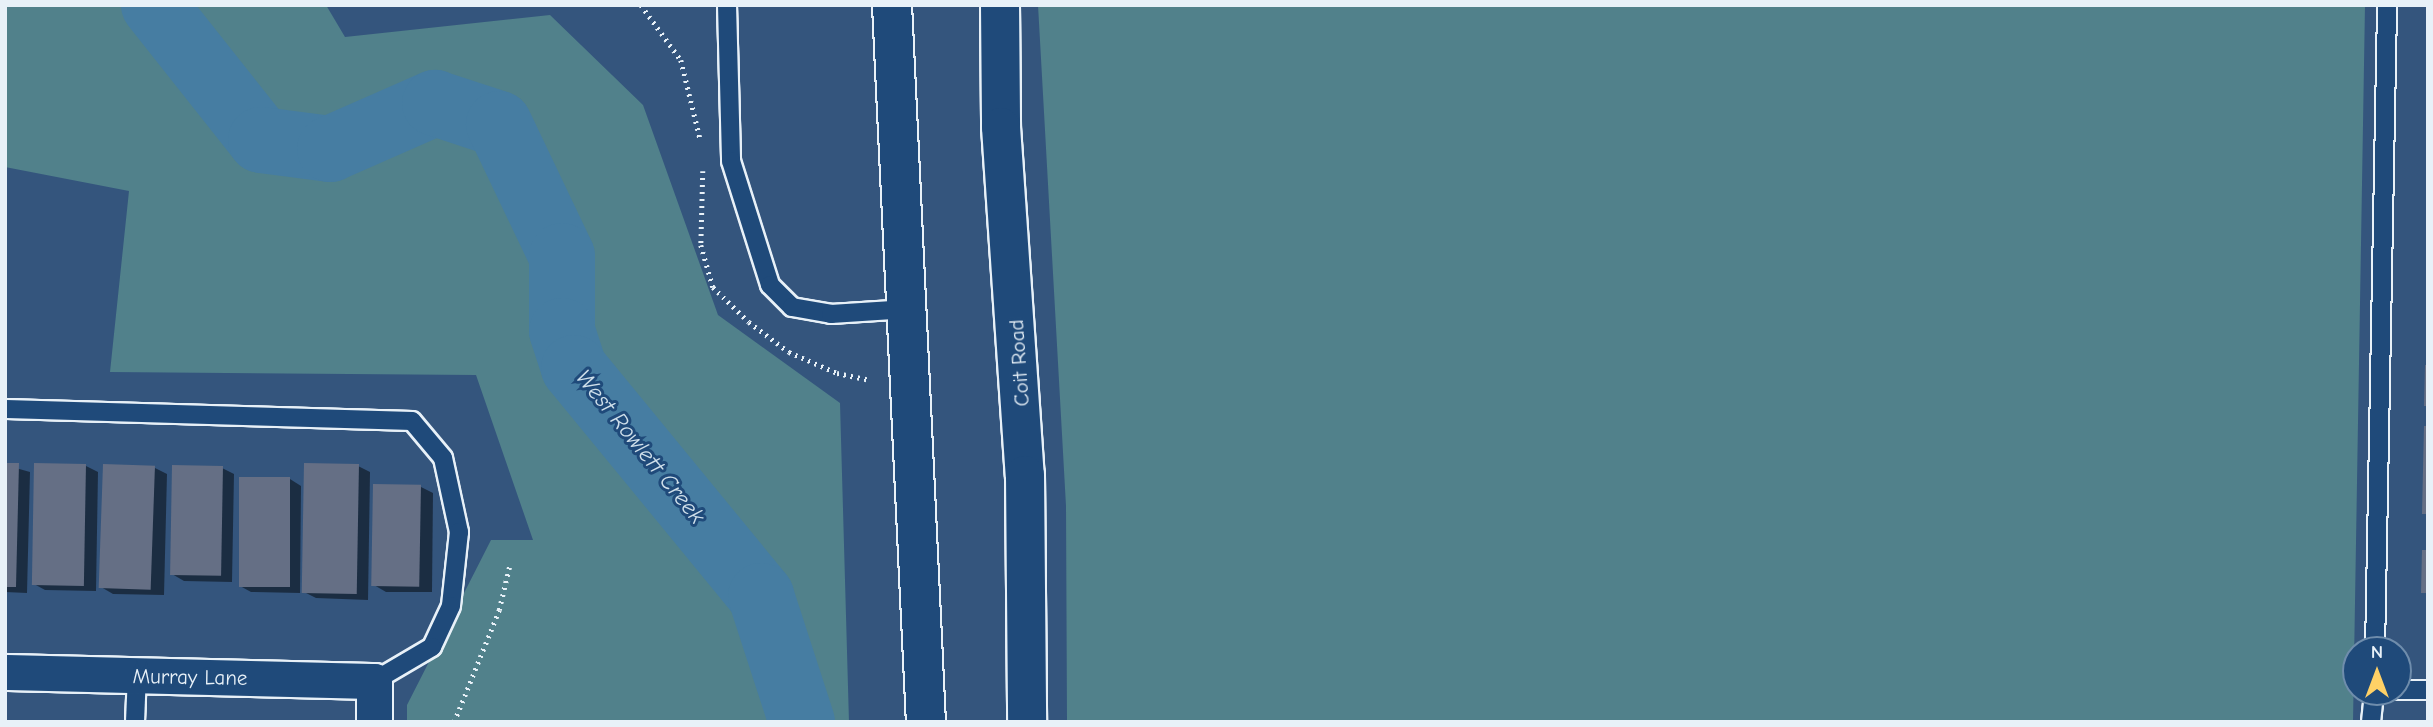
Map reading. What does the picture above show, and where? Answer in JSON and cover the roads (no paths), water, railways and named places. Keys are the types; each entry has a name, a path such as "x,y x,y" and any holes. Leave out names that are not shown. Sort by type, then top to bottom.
{"main road":[{"path":"892,5 926,722"},
{"name":"Coit Road","path":"1000,5 1001,127 1025,475 1027,722"}],"street":[{"name":"Murray Lane","path":"5,672 374,681"},
{"path":"374,681 374,722"}],"lane":[{"path":"727,5 732,161 770,285 792,307 831,314 908,309"},
{"path":"2375,636 2387,5"},
{"path":"5,409 412,421 443,458 459,532 451,606 432,647 374,681"},
{"path":"135,722 137,675"}],"waterway":[{"name":"West Rowlett Creek","path":"154,5 261,140 330,149 435,103 499,124 562,256 562,331 574,368 761,596 802,722"}]}
